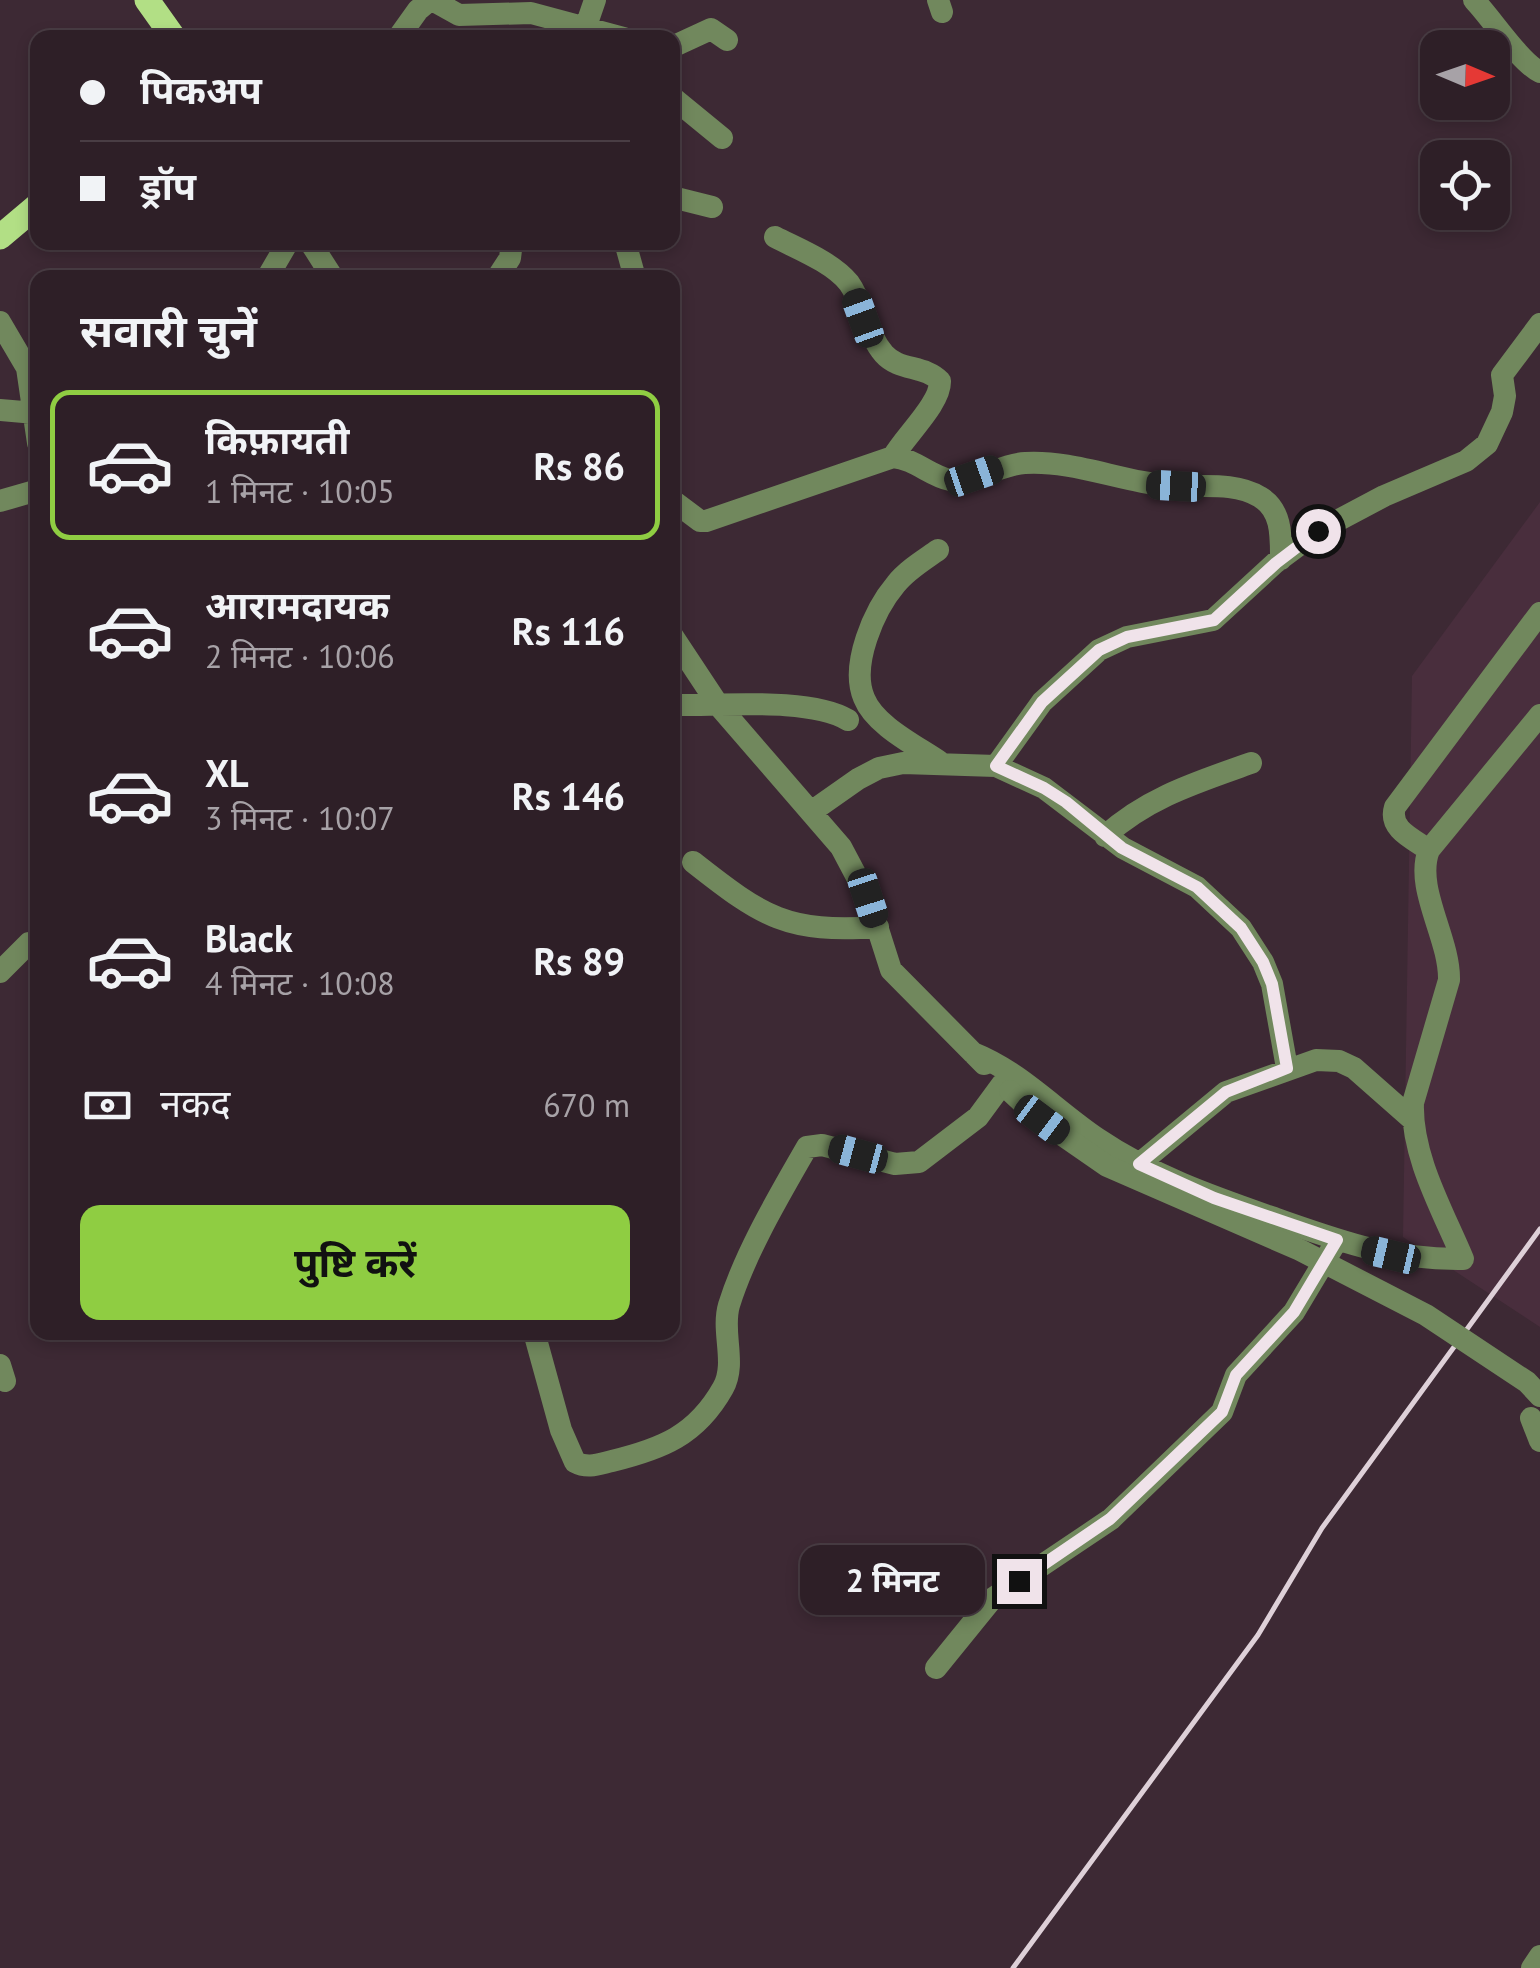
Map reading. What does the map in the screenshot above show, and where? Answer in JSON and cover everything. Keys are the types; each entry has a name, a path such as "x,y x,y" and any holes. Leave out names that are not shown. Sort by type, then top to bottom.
{"main road":[{"path":"147,0 168,30"},
{"path":"0,238 30,212"}],"street":[{"path":"404,30 422,5 431,0 459,15 513,12 544,27 590,30"},
{"path":"586,29 595,0"},
{"path":"1474,0 1527,64 1540,72"},
{"path":"680,43 711,29 728,40"},
{"path":"680,103 722,138"},
{"path":"680,199 712,207"},
{"path":"775,236 828,266 847,282 870,332 888,358 931,372 940,381 938,396 893,458"},
{"path":"0,322 26,368 30,390"},
{"path":"996,766 1042,702 1099,650 1127,637 1214,620 1281,559 1330,523 1466,461 1482,449 1502,412 1506,396 1502,375 1540,324"},
{"path":"0,410 30,413"},
{"path":"680,506 700,521 713,520 893,458 912,462 950,480 1040,462 1134,482 1239,489 1259,496 1273,509 1281,535 1281,559"},
{"path":"0,502 30,493"},
{"path":"938,550 895,584 862,651 861,682 864,698 881,720 940,762"},
{"path":"1429,850 1395,826 1395,806 1540,613"},
{"path":"680,647 719,706 841,848 856,872 891,970 1006,1087 1042,1120 1107,1166 1300,1250 1410,1306 1527,1382 1536,1407 1540,1441"},
{"path":"680,705 812,708 848,720"},
{"path":"973,1053 1011,1072 1079,1126 1139,1164 1214,1198 1391,1255 1463,1259 1423,1161 1412,1120 1449,980 1446,946 1424,874 1429,850 1540,715"},
{"path":"811,812 879,768 902,763 996,766 1066,802 1105,836 1197,887 1241,928 1272,984 1287,1068"},
{"path":"1105,836 1150,802 1251,763"},
{"path":"693,862 740,899 780,920 810,929 878,927"},
{"path":"0,972 29,943"},
{"path":"1139,1164 1226,1092 1316,1060 1339,1061 1362,1075 1412,1120"},
{"path":"536,1340 560,1430 575,1462 591,1466 674,1442 723,1388 728,1362 728,1308 807,1147 822,1145 895,1164 919,1162 978,1117 1006,1087"},
{"path":"936,1668 992,1599 1110,1519 1222,1412 1236,1375 1294,1312 1337,1240"},
{"path":"1532,1968 1540,1956"}],"shaded area":[{"path":"1540,502 1540,1327 1403,1237 1412,676"}],"railway":[{"path":"1013,1968 1258,1635 1322,1528 1540,1229"}],"route":[{"path":"1019,1581 1110,1519 1222,1412 1236,1375 1294,1312 1337,1240 1214,1198 1139,1164 1226,1092 1287,1068 1272,984 1241,928 1197,887 1122,848 1044,788 996,766 1042,702 1099,650 1127,637 1214,620 1318,531"}]}
